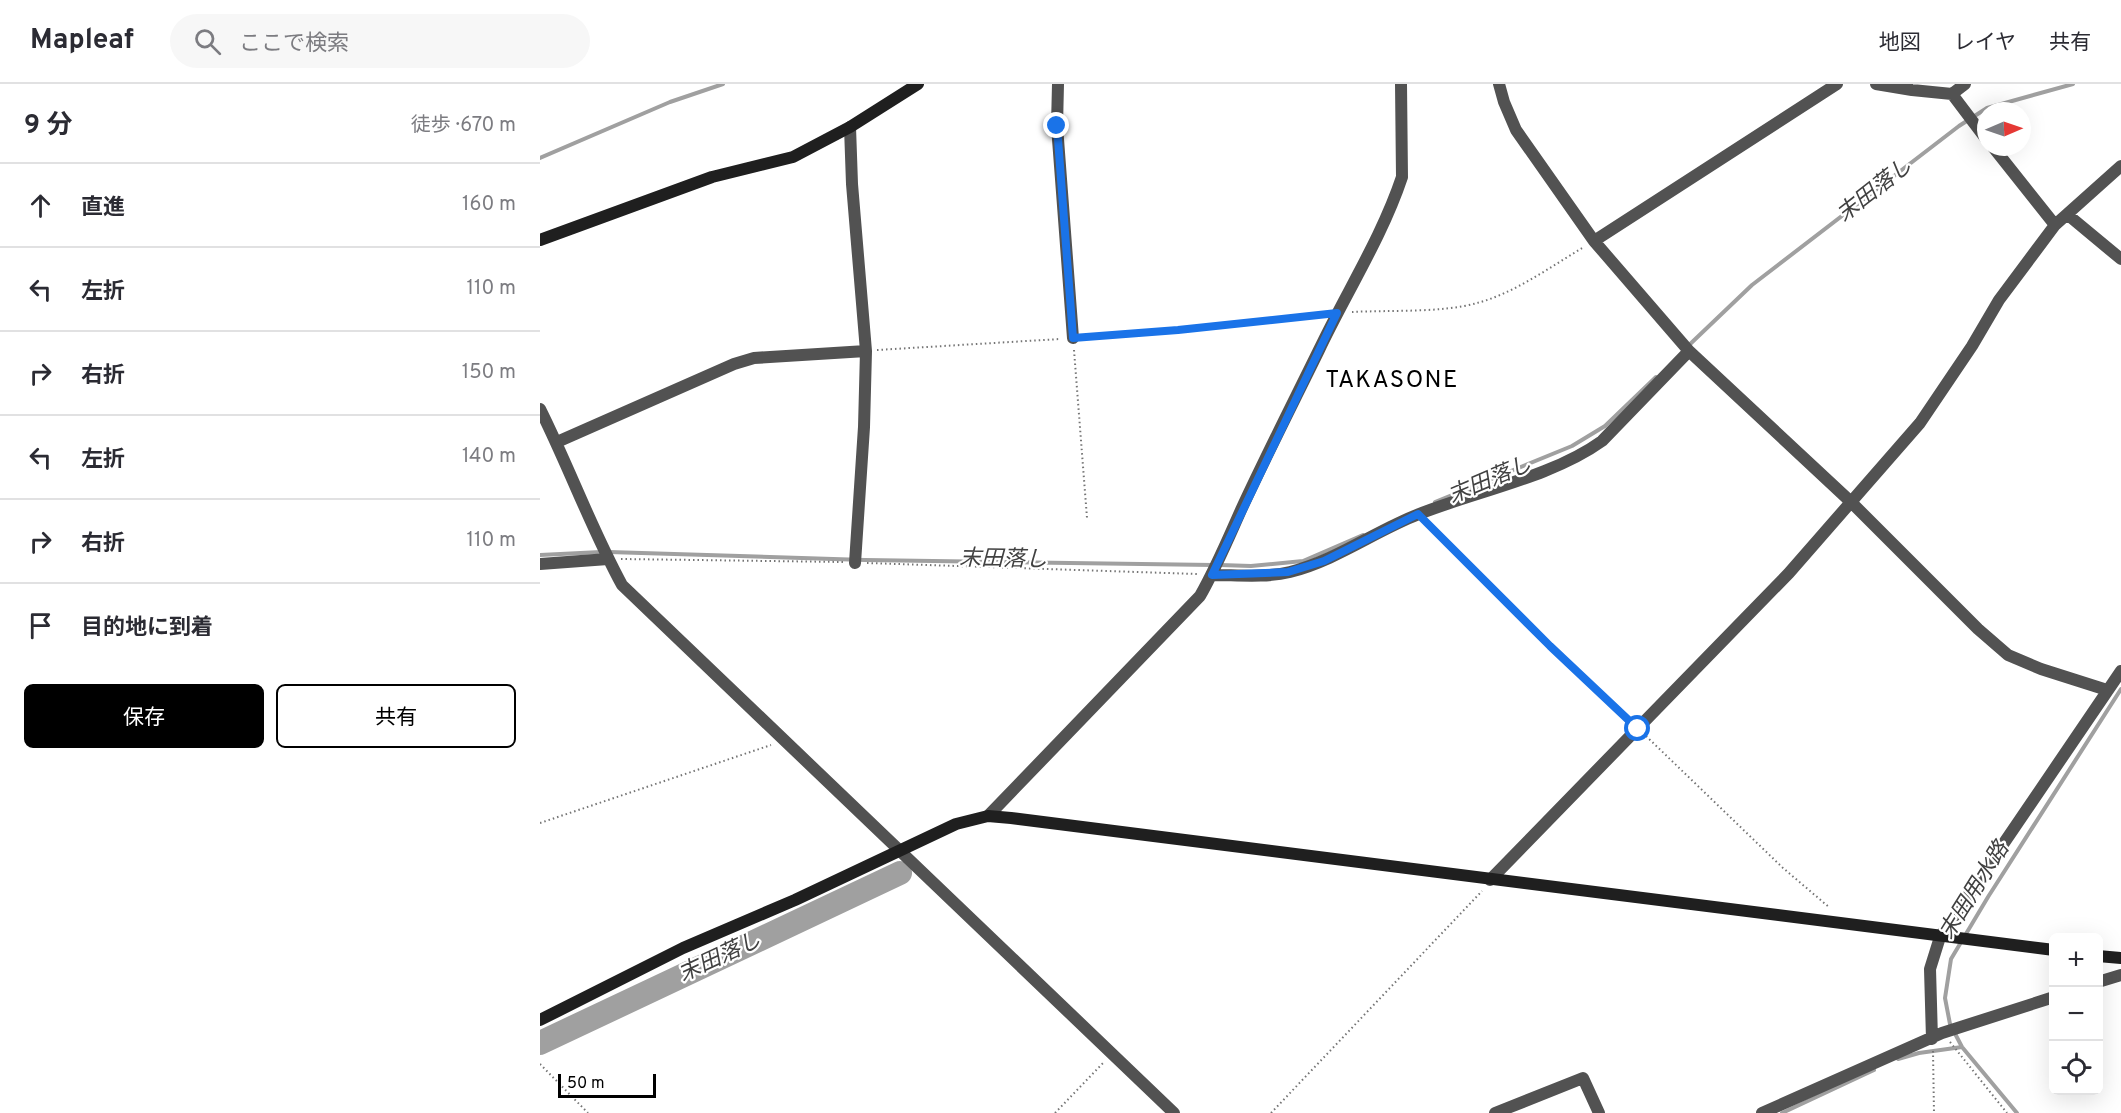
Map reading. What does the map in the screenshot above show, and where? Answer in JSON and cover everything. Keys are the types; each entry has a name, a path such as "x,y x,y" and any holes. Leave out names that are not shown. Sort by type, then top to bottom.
{"street":[{"path":"540,240 712,177 793,157 850,127 918,84"},
{"path":"1058,84 1057,126 1073,338"},
{"path":"988,816 1200,596 1212,575 1337,313 1375,240 1402,177 1401,84"},
{"path":"1499,84 1516,130 1594,241 1689,351 1851,502 1978,629 2008,655 2041,669 2107,690"},
{"path":"1594,241 1837,84"},
{"path":"1876,84 1952,94 1965,84"},
{"path":"1952,94 1977,127"},
{"path":"850,127 852,184 866,351 864,427 855,562"},
{"path":"2000,156 2055,225"},
{"path":"1490,880 1789,573 1920,423 2000,300 2055,225 2121,166"},
{"path":"2068,215 2121,259"},
{"path":"557,442 754,358 866,351"},
{"path":"1212,575 1259,575 1297,570 1324,561 1418,514 1564,464 1602,441 1689,351"},
{"path":"540,409 622,585 1174,1113"},
{"path":"540,564 608,559"},
{"path":"1937,1036 1930,969 1940,937 2121,671"},
{"path":"540,1020 683,948 795,900 900,849 956,824 988,816 2049,949"},
{"path":"2103,956 2121,958"},
{"path":"2103,980 2121,975"},
{"path":"1762,1113 1937,1036 2049,999"},
{"path":"1495,1113 1583,1078 1599,1113"}],"path":[{"path":"866,351 1178,330 1337,313 1458,307 1479,303 1524,283 1594,241"},
{"path":"1073,338 1087,518"},
{"path":"1418,514 1783,868 1832,910"},
{"path":"608,559 855,562 1212,575"},
{"path":"540,823 785,740"},
{"path":"1270,1113 1490,880"},
{"path":"1934,1113 1937,1036"},
{"path":"1937,1036 2007,1113"},
{"path":"1055,1113 1112,1053"},
{"path":"540,1064 588,1113"}],"waterway":[{"path":"540,158 670,102 723,84"},
{"name":"末田落し","path":"1687,347 1752,285 1959,126 1987,108 2073,84"},
{"name":"末田落し","path":"1435,502 1572,446 1605,426 1656,377"},
{"name":"末田落し","path":"1220,565 1251,566 1303,561 1363,535"},
{"name":"末田落し","path":"540,555 601,552"},
{"name":"末田落し","path":"609,552 865,560 1213,565"},
{"name":"末田用水路","path":"2017,1113 1962,1047 1950,1024 1945,998 1951,959 2121,689"},
{"name":"末田落し","path":"540,1043 900,873"},
{"path":"1898,1059 1919,1053 1962,1047"},
{"path":"1782,1113 1874,1070"}],"district":[{"name":"TAKASONE","path":"1392,381"}],"route":[{"path":"1057,126 1073,338 1178,330 1337,313 1241,510 1212,575 1259,575 1288,572 1324,561 1418,514 1550,646 1638,729"}]}
